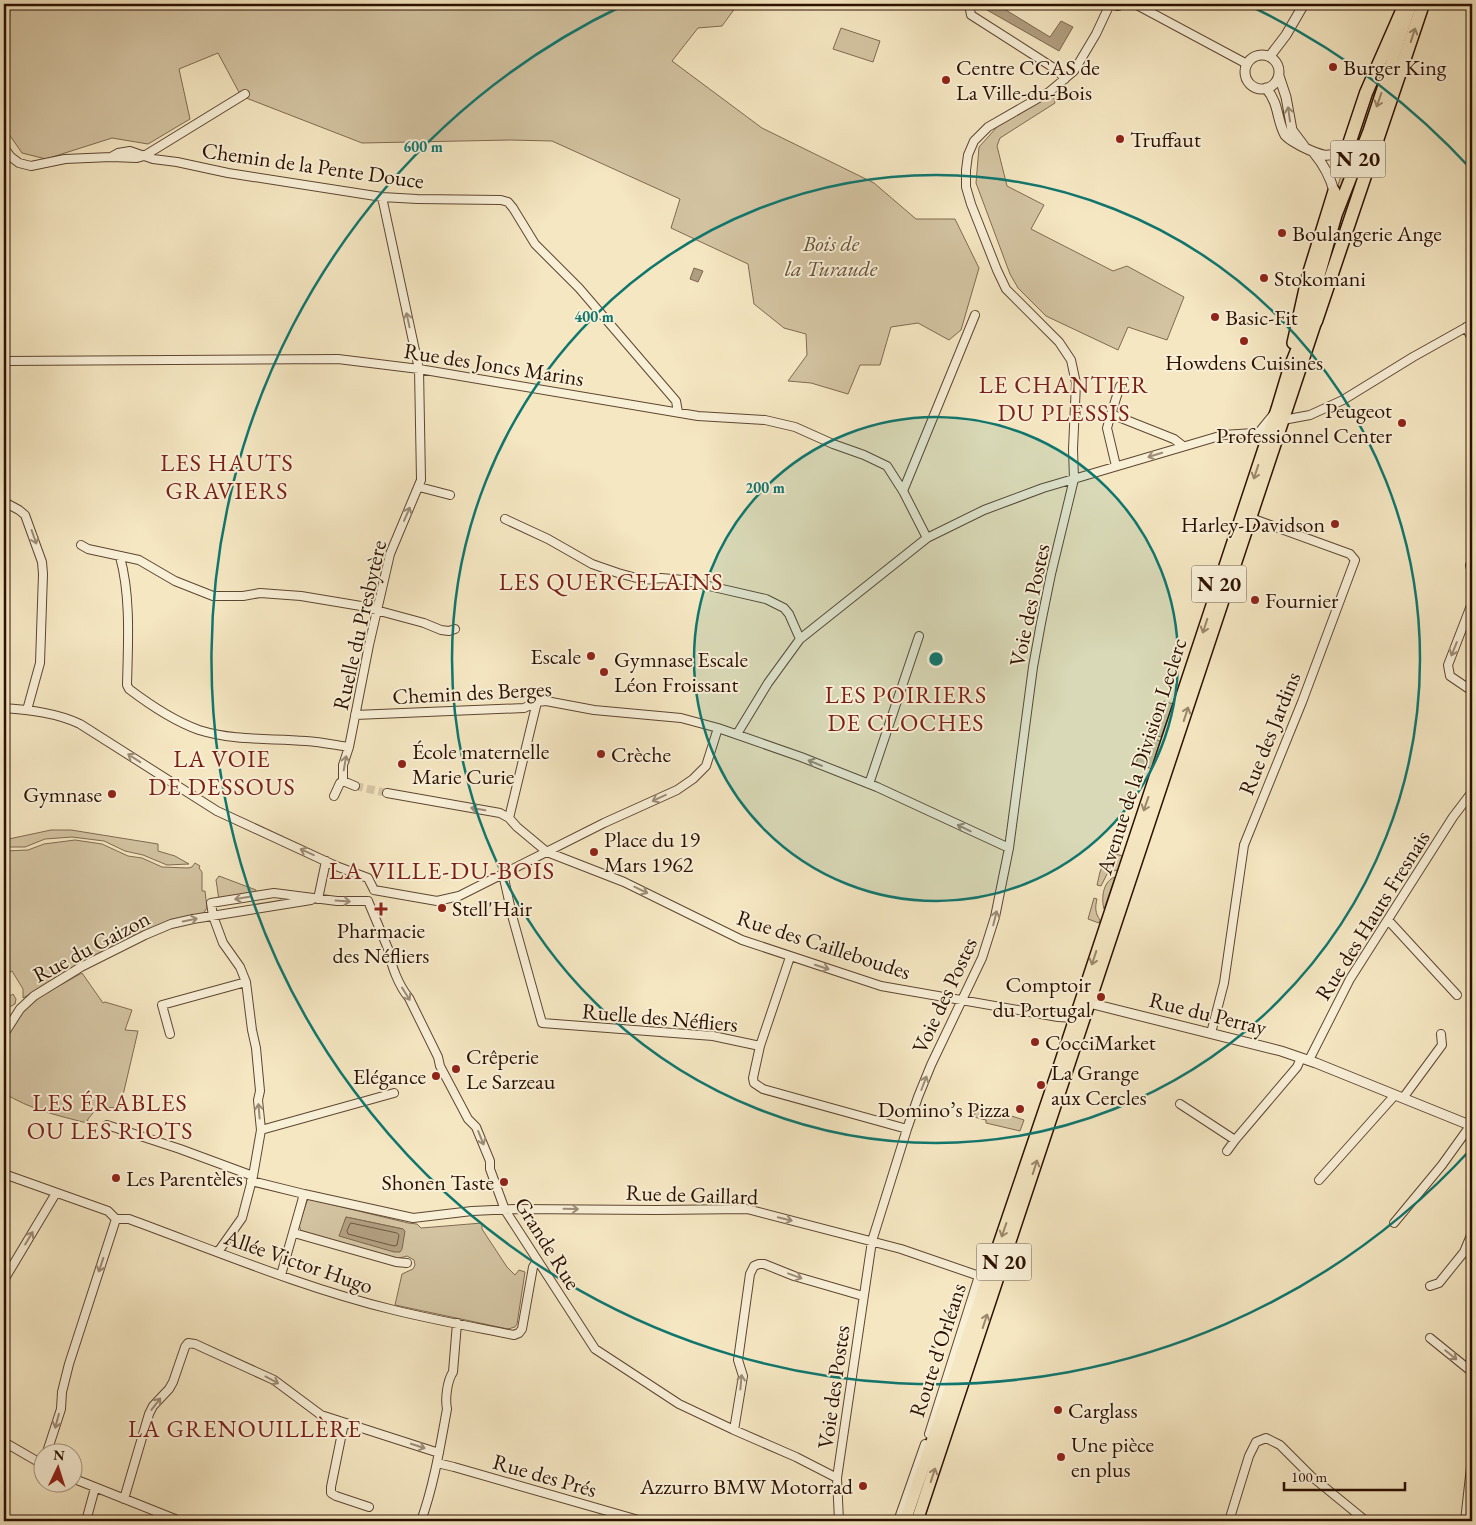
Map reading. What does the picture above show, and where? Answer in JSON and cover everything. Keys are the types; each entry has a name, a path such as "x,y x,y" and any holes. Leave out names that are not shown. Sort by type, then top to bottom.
{"highway":[{"path":"1348,147 1366,93 1405,4"},
{"name":"Avenue de la Division Leclerc","path":"1316,321 1423,4"}],"main road":[{"name":"Avenue de la Division Leclerc","path":"905,1521 983,1277 1074,1018 1289,369 1301,340 1336,215 1368,131 1412,4"},
{"path":"1289,369 1308,275 1334,191"},
{"name":"Avenue de la Division Leclerc","path":"917,1521 1316,321"}],"street":[{"path":"970,4 971,15 1057,70 1065,79"},
{"path":"1110,4 1117,6 1126,4"},
{"name":"Voie des Postes","path":"839,1521 837,1478 872,1241 907,1129 931,1065 990,938 1009,848 1039,632 1050,574 1074,479 1073,449 1076,383 1071,360 1059,342 1006,289 971,204 966,187 968,155 974,142 988,127 1049,92 1074,71 1096,34 1110,4"},
{"path":"1136,4 1247,64"},
{"path":"1270,56 1304,4"},
{"path":"1279,76 1274,84 1266,88 1257,88 1248,81 1245,71 1247,64 1257,56 1270,56 1274,59 1286,97 1292,130 1325,166 1331,178 1334,191"},
{"path":"1266,88 1275,101 1285,134 1288,138 1325,156 1333,155 1348,147"},
{"path":"4,148 19,163 31,166 65,159 137,158 144,156 245,94"},
{"name":"Chemin de la Pente Douce","path":"144,156 290,184 382,196 417,199 501,200 508,202 514,208 535,244 579,288 676,401 678,412"},
{"name":"Ruelle du Presbytère","path":"334,796 340,783 343,781 343,765 349,747 390,554 422,480 418,369 382,196"},
{"path":"903,491 975,315"},
{"path":"1283,420 1310,415 1343,400 1469,325 1472,339"},
{"name":"Rue des Joncs Marins","path":"4,361 338,359 418,369 714,418 765,420 795,427 887,466 903,491 927,538"},
{"path":"1116,466 1107,428 1120,386"},
{"path":"737,734 768,683 800,639 927,538 1015,497 1223,435 1260,431 1277,409"},
{"path":"1111,414 1174,439 1183,446"},
{"path":"419,488 450,495"},
{"path":"4,502 25,515 42,562 40,662 28,710"},
{"name":"Rue des Jardins","path":"1212,1033 1224,983 1244,845 1271,774 1302,702 1355,560 1350,554 1252,518"},
{"path":"505,519 548,539 592,564 618,573 644,580 660,578 683,580 766,599 784,608 789,614 800,639"},
{"path":"81,545 120,557 139,560 175,581 213,596 226,597 260,594 301,596 377,610 424,623 441,630 449,631 455,629"},
{"path":"120,557 123,567 127,616 127,684 129,689 170,717 213,734 248,739 306,741 349,747"},
{"path":"1472,603 1448,665 1450,676 1472,691"},
{"path":"869,784 919,636"},
{"name":"Chemin des Berges","path":"355,715 524,708 546,701 594,710 680,718 737,734 869,784 1009,848"},
{"path":"387,793 500,813 509,818 538,702"},
{"path":"4,708 28,710 70,718 217,811 368,878 374,890"},
{"path":"374,890 423,899 446,900 459,896 622,814 677,790 700,772 708,762 718,728"},
{"path":"343,781 356,786"},
{"name":"Rue des Hauts Fresnais","path":"1227,1151 1298,1067 1309,1060 1350,979 1453,817 1472,792"},
{"name":"Rue des Cailleboudes","path":"509,818 547,852 561,859 624,882 742,940 790,957 881,986 1058,1017 1074,1018"},
{"path":"561,846 561,859"},
{"path":"318,899 326,861"},
{"name":"Ruelle des Néfliers","path":"503,874 513,919 542,1023 713,1036 760,1046 753,1078 754,1083 762,1089 907,1129"},
{"path":"368,901 374,890"},
{"name":"Rue du Gaizon","path":"213,916 211,903 274,893 350,902 368,901"},
{"name":"Rue du Gaizon","path":"4,1034 20,1009 34,996 82,967 145,935 171,924 318,899"},
{"name":"Grande Rue","path":"368,901 404,991 460,1104 468,1119 476,1127 490,1161 490,1170 505,1210 595,1349 679,1404 796,1457 837,1478"},
{"path":"213,916 223,944 240,967 246,982 256,1048 261,1130 252,1179 242,1218 218,1252"},
{"path":"1388,920 1457,995"},
{"path":"760,1046 790,957"},
{"path":"170,1034 162,1005 246,982"},
{"path":"1074,1018 1090,1003"},
{"name":"Rue du Perray","path":"1090,1003 1212,1033 1309,1060 1471,1126"},
{"path":"1319,1180 1399,1097 1442,1045 1441,1034"},
{"path":"261,1130 394,1093"},
{"path":"1180,1104 1235,1140"},
{"name":"Rue de Gaillard","path":"107,1125 166,1144 252,1179 304,1194 413,1218 472,1211 505,1210 746,1209 901,1249 983,1277"},
{"path":"1394,1223 1442,1165 1471,1126"},
{"name":"Allée Victor Hugo","path":"4,1174 108,1211 116,1219 129,1219 281,1275 394,1310 514,1335 522,1329 533,1267 537,1261"},
{"path":"4,1280 56,1193"},
{"path":"281,1275 304,1194"},
{"path":"50,1442 61,1409 62,1392 69,1364 116,1219"},
{"path":"294,1233 407,1264"},
{"path":"1430,1286 1439,1283 1464,1252 1472,1233"},
{"path":"734,1430 742,1376 738,1360 750,1274 754,1266 764,1264 794,1276 863,1296"},
{"name":"Route d'Orléans","path":"898,1521 983,1277"},
{"path":"421,1521 430,1497 439,1453 450,1377 453,1372 457,1323"},
{"path":"1430,1338 1472,1372"},
{"path":"124,1499 149,1414 153,1406 170,1389 188,1343 195,1344 274,1380 321,1415 439,1453"},
{"path":"344,1423 331,1493 369,1507"},
{"name":"Route d'Orléans","path":"927,1456 928,1435"},
{"path":"1229,1521 1249,1456 1256,1442 1266,1438 1280,1445 1311,1476 1366,1521"},
{"path":"4,1442 32,1458"},
{"path":"1465,1521 1472,1458"},
{"name":"Rue des Prés","path":"437,1463 642,1521"},
{"path":"82,1482 180,1521"},
{"path":"86,1521 95,1488"}],"green space":[{"name":"Bois de la Turaude","path":"4,4 738,4 722,26 698,28 672,61 762,128 874,183 916,219 955,219 979,268 961,330 949,340 918,323 891,327 880,365 860,365 848,394 811,383 788,381 807,355 806,334 784,328 754,304 748,264 671,228 680,199 552,141 362,143 241,96 218,53 179,69 190,119 148,144 112,138 46,159 22,153 4,127"},
{"path":"841,28 880,41 873,62 833,49"},
{"path":"1373,89 1375,90 1366,129 1324,228 1366,99"},
{"path":"1053,94 1055,103 1000,138 997,146 1007,186 1044,205 1031,229 1113,271 1127,266 1184,297 1167,340 1128,327 1118,350 1046,316 1018,288 1010,274 976,183 979,147 997,127"},
{"path":"1164,701 1173,704 1161,737 1149,733"},
{"path":"1147,736 1160,741 1152,769 1136,763"},
{"path":"51,830 71,830 158,844 158,851 175,856 189,864 167,865 143,855 125,851 104,841 72,837 45,839 25,847 4,847 4,840"},
{"path":"75,840 102,844 128,856 142,858 162,867 188,868 192,867 195,863 200,866 199,868 202,872 202,891 205,891 207,908 203,914 170,920 140,933 81,964 23,998 23,989 12,971 4,976 4,851 28,850 44,844"},
{"path":"1109,852 1123,856 1118,870 1108,872 1101,886 1097,885 1100,872"},
{"path":"219,876 256,890 256,894 219,900 216,880"},
{"path":"1115,877 1104,909 1105,886"},
{"path":"1094,898 1097,899 1096,910 1100,920 1099,923 1088,919"},
{"path":"82,973 103,1003 132,1010 125,1030 138,1031 120,1108 98,1107 87,1123 34,1108 4,1093 4,1057 8,1050 4,1041 21,1014 37,998"},
{"path":"13,994 16,999 15,1004 6,1009 8,1020 4,1027 4,1000"},
{"path":"971,1103 1024,1120 1020,1131 986,1123 986,1120 974,1117 975,1113 969,1111"},
{"path":"309,1199 417,1224 421,1228 482,1223 482,1229 507,1267 515,1275 519,1270 525,1272 517,1324 515,1327 508,1329 395,1305 402,1274 413,1269 415,1265 414,1260 407,1256 396,1259 301,1231 299,1225","holes":["346,1217 403,1229 404,1231 343,1227"]}],"water":[{"path":"981,4 996,4 1050,37 1061,21 1073,27 1059,51 980,6"},
{"path":"694,268 703,271 698,282 690,279"},
{"path":"346,1217 403,1229 405,1231 402,1249 400,1252 394,1252 339,1236"}],"tunnel":[{"path":"355,786 387,793"}],"place":[{"name":"Burger King","path":"1333,67"},
{"name":"Centre CCAS de La Ville-du-Bois","path":"946,80"},
{"name":"Truffaut","path":"1120,139"},
{"name":"Boulangerie Ange","path":"1282,233"},
{"name":"Stokomani","path":"1264,278"},
{"name":"Basic-Fit","path":"1215,317"},
{"name":"Howdens Cuisines","path":"1244,341"},
{"name":"Peugeot Professionnel Center","path":"1402,423"},
{"name":"Harley-Davidson","path":"1335,524"},
{"name":"Fournier","path":"1255,600"},
{"name":"Escale","path":"591,656"},
{"name":"Gymnase Escale Léon Froissant","path":"604,672"},
{"name":"Crèche","path":"601,754"},
{"name":"École maternelle Marie Curie","path":"402,764"},
{"name":"Gymnase","path":"112,794"},
{"name":"Place du 19 Mars 1962","path":"594,852"},
{"name":"Stell'Hair","path":"442,908"},
{"name":"Pharmacie des Néfliers","path":"381,909"},
{"name":"Comptoir du Portugal","path":"1101,997"},
{"name":"CocciMarket","path":"1035,1042"},
{"name":"Crêperie Le Sarzeau","path":"456,1069"},
{"name":"Elégance","path":"436,1076"},
{"name":"La Grange aux Cercles","path":"1041,1085"},
{"name":"Domino’s Pizza","path":"1020,1109"},
{"name":"Les Parentèles","path":"116,1178"},
{"name":"Shonen Taste","path":"504,1182"},
{"name":"Carglass","path":"1058,1410"},
{"name":"Une pièce en plus","path":"1061,1457"},
{"name":"Azzurro BMW Motorrad","path":"863,1486"}],"district":[{"name":"LE CHANTIER DU PLESSIS","path":"1064,399"},
{"name":"LES HAUTS GRAVIERS","path":"227,477"},
{"name":"LES QUERCELAINS","path":"611,582"},
{"name":"LES POIRIERS DE CLOCHES","path":"906,709"},
{"name":"LA VOIE DE DESSOUS","path":"222,773"},
{"name":"LA VILLE-DU-BOIS","path":"442,870"},
{"name":"LES ÉRABLES OU LES RIOTS","path":"110,1117"},
{"name":"LA GRENOUILLÈRE","path":"245,1429"}]}
